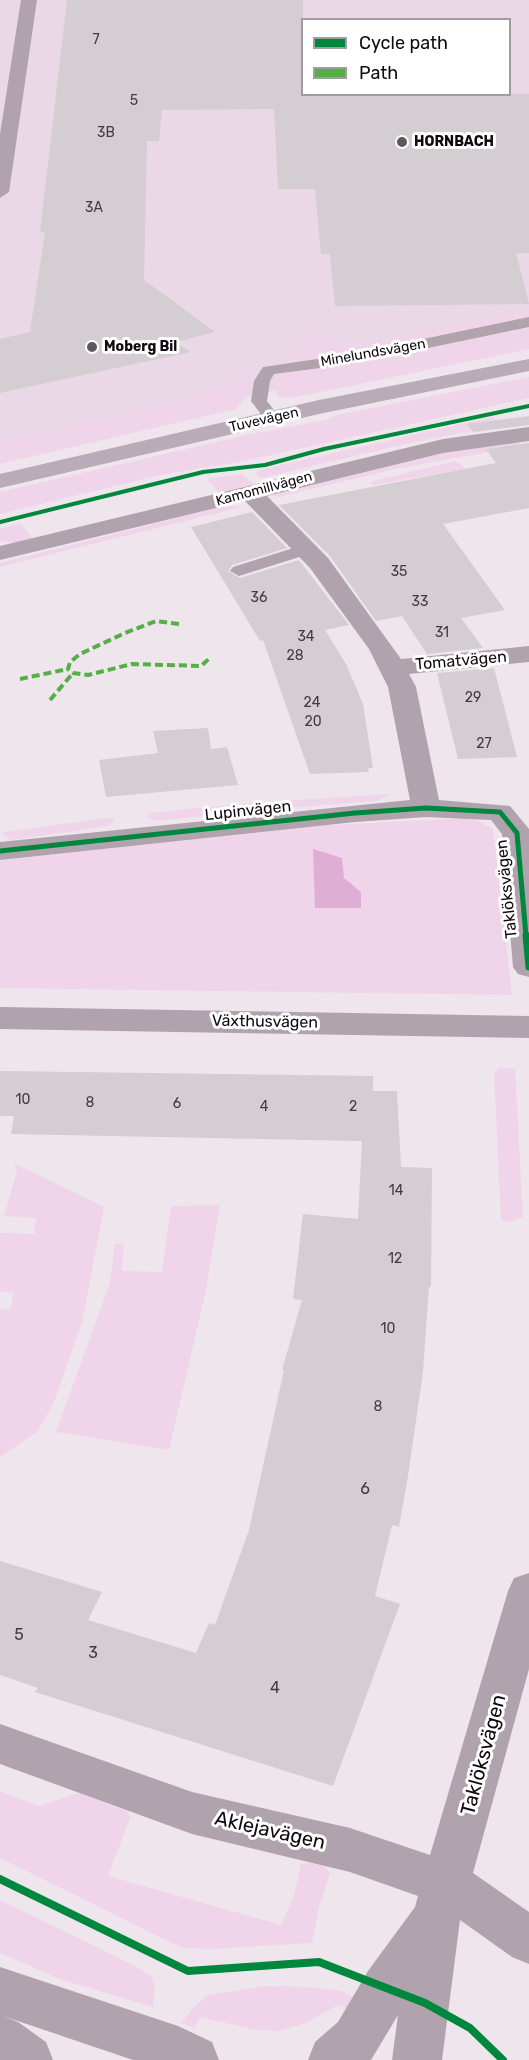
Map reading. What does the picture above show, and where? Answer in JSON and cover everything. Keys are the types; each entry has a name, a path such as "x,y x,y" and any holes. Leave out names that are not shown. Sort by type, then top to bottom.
{"main road":[{"name":"Tuvevägen","path":"0,481 272,418 529,365"}],"street":[{"path":"0,192 29,0"},
{"name":"Kamomillvägen","path":"0,553 251,493 264,487 442,446 529,434"},
{"path":"251,493 306,549 382,648 402,687 426,808"},
{"name":"Tomatvägen","path":"392,668 529,654"},
{"name":"Lupinvägen","path":"0,851 355,813 426,808 500,812"},
{"name":"Taklöksvägen","path":"500,812 517,833 526,909 529,968"},
{"name":"Växthusvägen","path":"0,1018 529,1028"},
{"name":"Taklöksvägen","path":"417,2060 442,1901 529,1591"},
{"name":"Aklejavägen","path":"0,1744 192,1813 350,1850 442,1901 529,1940"},
{"name":"Taklöksvägen","path":"333,2060 356,2040 386,1988 442,1901"},
{"path":"0,1991 160,2044 194,2060"},
{"path":"0,2040 28,2060"}],"lane":[{"name":"Minelundsvägen","path":"272,418 259,401 262,381 269,370 351,359 529,322"},
{"path":"239,571 306,549"}],"shaded area":[{"path":"0,0 529,0 529,341 268,392 0,450"},
{"path":"529,311 529,319 357,354 309,361 289,359 310,332 349,343 372,342"},
{"path":"529,328 529,349 292,398 278,397 276,394 278,380 284,374 298,370 380,359 398,362 415,358 416,352"},
{"path":"253,368 249,393 236,409 0,464 0,443 189,399 221,387 238,378 242,372"},
{"path":"529,377 529,398 244,461 160,475 0,514 0,492 251,434 326,420 337,415"},
{"path":"492,417 500,421 468,425 472,431 414,442 261,478 255,474 259,470"},
{"path":"518,442 522,446 395,469 278,497 273,495 443,453"},
{"path":"456,461 466,469 373,485 369,482"},
{"path":"242,474 254,484 219,493 207,479"},
{"path":"224,506 242,507 0,567 0,563"},
{"path":"20,523 33,539 14,545 7,541 0,542 0,529"},
{"path":"391,794 376,801 287,808 280,801"},
{"path":"261,802 261,807 256,811 155,821 147,817 150,813"},
{"path":"115,817 110,826 11,840 3,835 4,832"},
{"path":"471,818 493,829 512,995 0,988 0,861 114,845 289,827"},
{"path":"313,849 342,858 344,878 361,892 361,908 315,908"},
{"path":"499,1068 515,1069 523,1217 508,1222 501,1219 494,1073"},
{"path":"14,1163 104,1207 82,1322 54,1402 37,1432 0,1457 0,1309 10,1310 14,1293 0,1291 0,1233 34,1234 36,1218 4,1216 17,1172"},
{"path":"220,1205 206,1290 169,1450 56,1432 110,1283 115,1244 124,1244 122,1271 162,1272 171,1206"},
{"path":"0,1791 39,1806 79,1793 128,1812 130,1818 108,1876 281,1925 294,1896 301,1864 311,1862 325,1867 330,1873 319,1907 312,1943 208,1949 184,1948 168,1941 0,1858"},
{"path":"0,1900 135,1966 152,1977 155,1988 153,2007 60,1979 0,1953"},
{"path":"267,1986 309,1987 341,1991 353,1997 347,2008 338,2005 306,2023 279,2031 252,2029 200,2017 194,2028 181,2023 208,1995"}],"building":[{"path":"67,0 303,0 301,96 511,96 511,94 529,94 529,253 516,253 529,304 335,306 330,254 321,254 315,189 278,189 274,109 162,110 159,141 147,141 144,280 215,332 176,342 190,352 0,393 0,339 30,332 45,232 40,232"},
{"path":"529,416 529,425 473,432 467,424"},
{"path":"529,443 529,508 443,524 505,610 461,618 483,648 427,654 402,616 376,621 330,556 279,505 496,463 486,449"},
{"path":"252,512 287,548 232,565 228,571 240,578 299,560 349,625 325,630 346,664 363,704 373,768 368,768 369,772 310,774 263,640 260,641 191,527"},
{"path":"494,668 517,757 458,759 437,673"},
{"path":"208,728 211,749 227,747 238,785 106,797 99,760 158,753 153,731"},
{"path":"0,1071 373,1076 373,1091 397,1091 401,1167 432,1168 431,1287 429,1287 423,1372 399,1527 392,1525 375,1596 400,1604 333,1786 35,1692 38,1688 0,1675 0,1561 102,1592 88,1620 196,1653 209,1623 215,1625 249,1530 284,1370 282,1370 302,1300 293,1299 303,1214 358,1219 362,1141 11,1134 14,1116 0,1116"}],"marked path":[{"path":"179,624 156,621 125,633 80,654 70,662 68,669 73,673 88,675 132,664 201,666 211,657"},
{"path":"20,679 68,669"},
{"path":"50,700 73,673"}],"cycle path":[{"path":"0,522 203,472 265,465 324,449 529,406"},
{"path":"0,851 355,813 426,808 500,812 517,833 529,967"},
{"path":"0,1879 188,1971 319,1962 425,2003 470,2028 503,2060"}],"place":[{"name":"HORNBACH","path":"402,142"},
{"name":"Moberg Bil","path":"92,347"}]}
